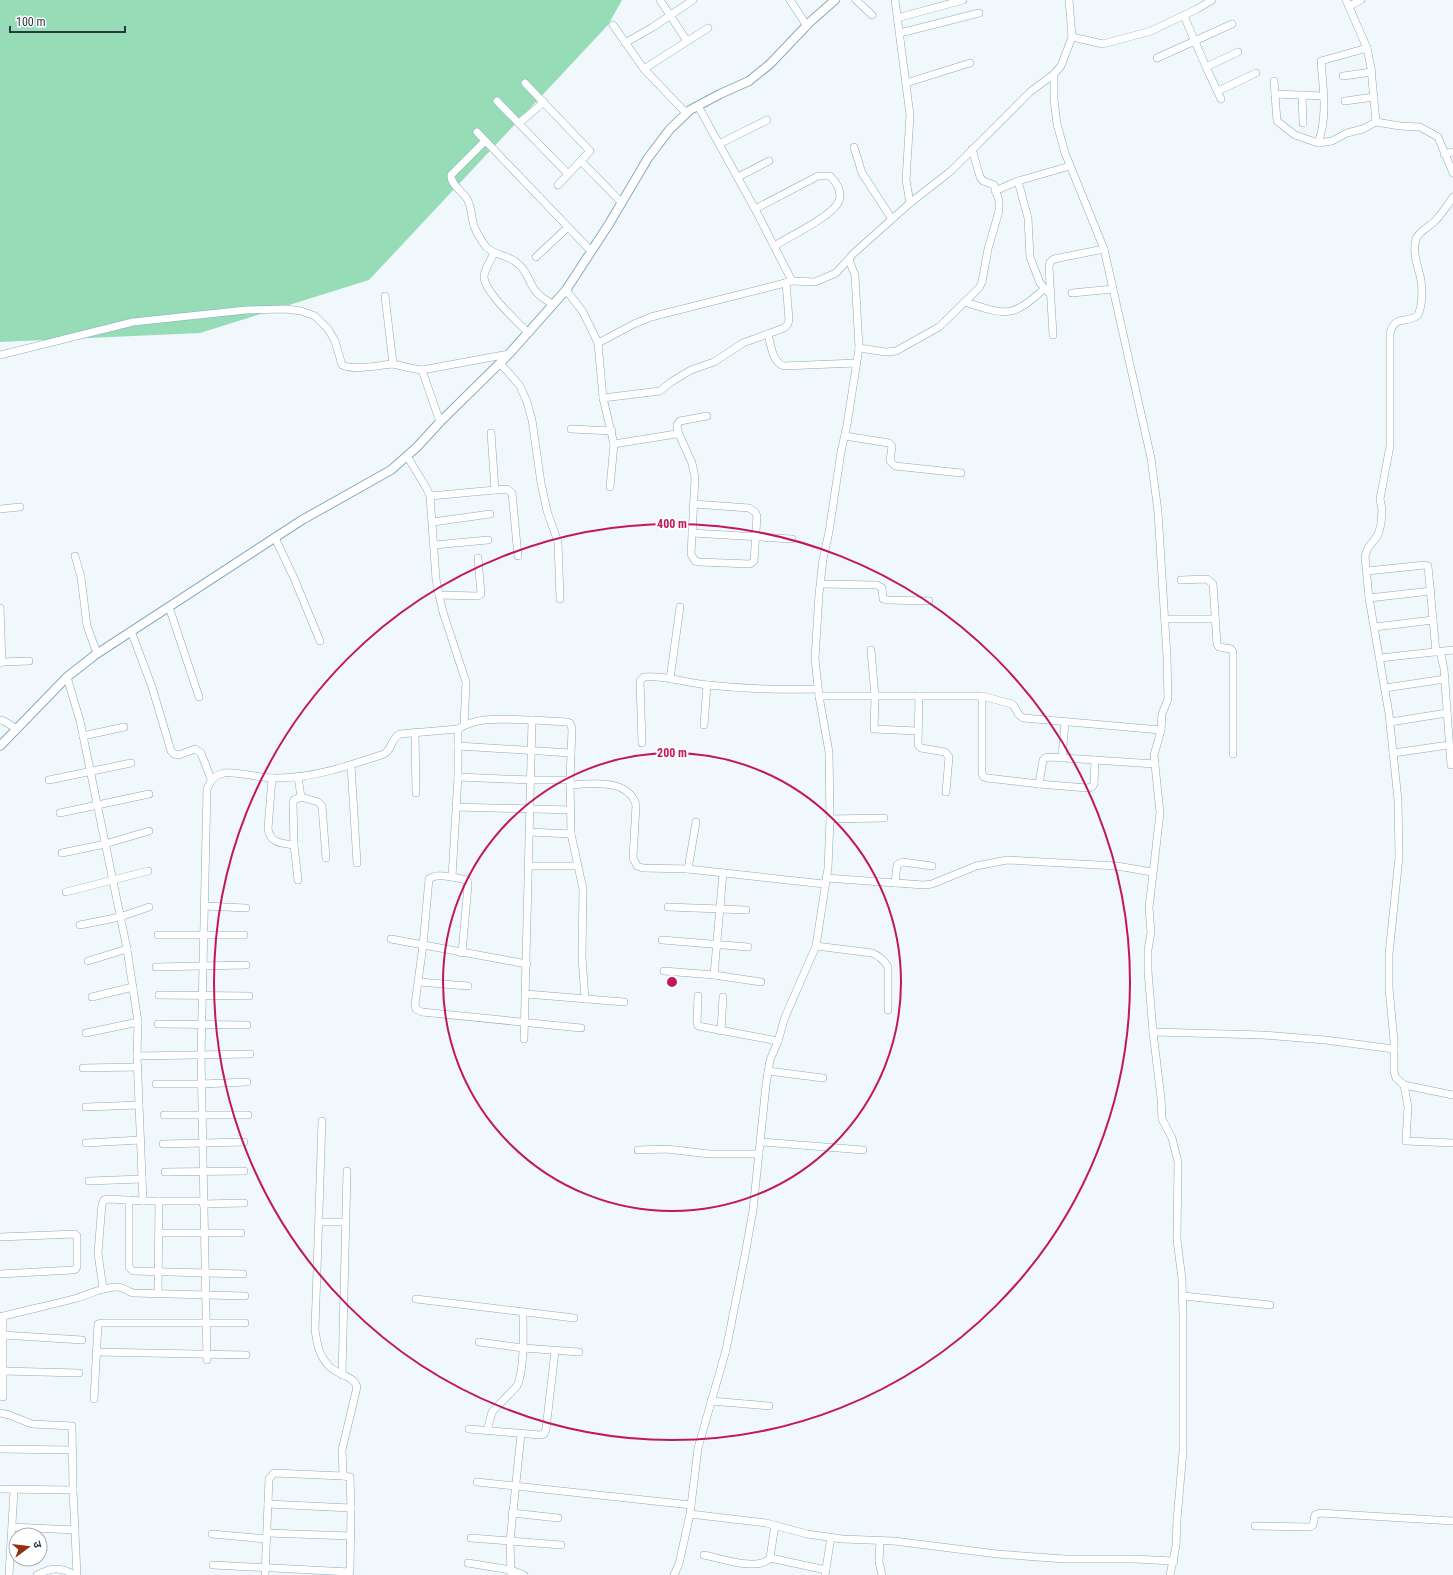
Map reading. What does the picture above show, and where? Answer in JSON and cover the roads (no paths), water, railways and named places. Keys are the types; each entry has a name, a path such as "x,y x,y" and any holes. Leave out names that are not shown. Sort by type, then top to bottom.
{"street":[{"path":"660,0 671,14 687,41"},
{"path":"625,43 653,27 693,0"},
{"path":"790,0 807,26"},
{"path":"0,746 67,677 97,653 315,512 391,470 407,456 500,364 566,290 648,158 670,129 686,113 749,81 770,64 835,0"},
{"path":"856,0 872,15"},
{"path":"895,0 910,115 906,180 910,203"},
{"path":"898,18 963,0"},
{"path":"598,343 634,324 651,317 789,282 816,282 836,273 854,253 910,203 951,171 1030,92 1054,74 1061,66 1072,37 1069,0"},
{"path":"1072,37 1103,44 1151,31 1184,16 1212,0"},
{"path":"1361,0 1347,3 1367,48 1372,72 1376,122"},
{"path":"900,33 979,13"},
{"path":"1184,16 1221,99"},
{"path":"1157,58 1232,24"},
{"path":"613,26 644,69 686,113"},
{"path":"644,69 708,28"},
{"path":"1318,143 1323,125 1325,108 1320,61 1367,48"},
{"path":"1206,67 1238,52"},
{"path":"906,83 970,63"},
{"path":"1343,76 1372,72"},
{"path":"1218,91 1256,73"},
{"path":"1054,74 1054,100 1057,124 1065,153 1104,249 1151,458 1158,512 1168,657 1168,698 1162,714 1161,730 1154,755 1160,813 1149,908 1151,932 1148,950 1148,970 1162,1119 1172,1138 1178,1162 1177,1240 1183,1296 1183,1451 1174,1561 1170,1575"},
{"path":"1274,81 1277,121 1296,135 1318,143 1332,142 1376,122 1400,126 1420,127 1438,137 1453,173"},
{"path":"525,83 589,148 589,154 558,185"},
{"path":"1275,94 1323,96"},
{"path":"1302,95 1303,124"},
{"path":"1345,101 1374,97"},
{"path":"497,101 568,174"},
{"path":"519,123 544,102"},
{"path":"603,398 660,391 671,382 691,370 714,362 743,343 784,328 790,319 789,282 774,246 738,177 698,106"},
{"path":"719,144 767,120"},
{"path":"477,132 591,251"},
{"path":"485,141 451,175 450,178 452,182 462,191 468,201 474,226 488,249 494,253 511,258 517,263 525,271 534,290 553,305"},
{"path":"854,147 862,174 892,219"},
{"path":"859,348 886,352 896,351 939,328 979,288 982,282 986,256 999,211 999,201 992,184 980,177 972,149"},
{"path":"1444,154 1453,152"},
{"path":"581,161 622,202"},
{"path":"738,177 769,161"},
{"path":"995,191 1018,181 1070,166"},
{"path":"755,209 818,176 830,176 835,181 840,196 838,204 828,214 774,246"},
{"path":"1018,181 1028,218 1030,257 1040,283 1050,294"},
{"path":"1453,197 1433,224 1417,237 1414,249 1416,263 1420,273 1421,297 1418,315 1412,319 1402,319 1395,322 1390,333 1390,446 1380,499 1382,510 1381,524 1378,535 1368,548 1365,556 1369,598 1390,722 1399,827 1399,857 1389,954 1389,988 1395,1076 1399,1082 1404,1085 1453,1095"},
{"path":"536,257 568,227"},
{"path":"1053,335 1050,294 1050,262 1054,259 1104,249"},
{"path":"494,253 484,274 486,285 492,295 528,333"},
{"path":"674,1575 679,1564 690,1514 698,1448 726,1350 745,1255 753,1210 770,1060 778,1041 785,1017 816,946 825,881 830,819 829,752 818,689 816,659 819,594 823,558 859,348 855,275 849,260"},
{"path":"966,302 997,312 1008,312 1026,305 1044,289"},
{"path":"1072,293 1113,289"},
{"path":"566,290 583,312 598,343 603,398 614,444 610,487"},
{"path":"385,296 393,364"},
{"path":"0,355 133,322 246,310 286,309 301,311 315,316 328,329 335,341 342,365 346,367 393,364 422,370 509,354"},
{"path":"768,334 775,359 780,365 856,363"},
{"path":"500,364 520,386 527,402 532,420 541,483 547,511 558,542 560,599"},
{"path":"422,370 440,422"},
{"path":"694,504 749,508 755,512 757,516 753,563 700,562 695,561 691,554 694,504 694,469 678,432 677,425 680,421 708,416"},
{"path":"571,429 612,431"},
{"path":"614,444 676,434 678,432"},
{"path":"491,433 495,490"},
{"path":"845,436 890,443 892,446 890,461 895,466 961,473"},
{"path":"407,456 430,496 436,579 439,595 443,612 466,682 458,746 458,777 452,877"},
{"path":"430,496 507,489 512,493 518,556"},
{"path":"0,509 20,507"},
{"path":"433,522 490,514"},
{"path":"692,533 792,539"},
{"path":"275,538 294,578 320,641"},
{"path":"434,545 488,540"},
{"path":"75,556 81,577 87,626 97,653"},
{"path":"439,595 478,596 481,594 478,558"},
{"path":"1366,571 1427,565 1429,568 1433,620 1438,652 1445,679 1451,765"},
{"path":"1181,580 1207,579 1212,582 1217,644 1219,647 1231,649 1233,652 1233,754"},
{"path":"821,584 878,585 882,588 883,598 888,600 929,601"},
{"path":"1369,598 1431,591"},
{"path":"169,607 199,697"},
{"path":"670,679 680,607"},
{"path":"0,608 1,663 29,660"},
{"path":"1165,619 1215,619"},
{"path":"1375,627 1433,620"},
{"path":"131,631 152,687 171,751 174,754 179,755 196,749 198,750 201,753 212,779"},
{"path":"871,650 875,696 874,729 918,731"},
{"path":"1380,658 1453,650"},
{"path":"67,677 91,771 127,949 133,987 138,1022 138,1067 143,1201"},
{"path":"642,743 640,681 646,677 707,685 782,690 818,689"},
{"path":"1385,688 1445,679"},
{"path":"704,725 707,685"},
{"path":"819,696 982,696 1012,704 1018,715 1024,718 1161,730"},
{"path":"919,696 919,747 945,752 948,754 946,792"},
{"path":"982,696 982,774 984,777 1087,788 1094,784 1095,760"},
{"path":"1390,722 1447,713"},
{"path":"0,720 17,729"},
{"path":"206,1357 201,1056 207,789 215,776 226,773 272,778 298,777 337,769 387,752 396,736 400,734 461,727 479,720 532,720 570,723 572,729 570,782 571,834 584,897 582,957 584,999"},
{"path":"524,1039 531,810 532,720"},
{"path":"1062,758 1065,722"},
{"path":"83,736 124,727"},
{"path":"415,732 416,793"},
{"path":"1393,753 1449,745"},
{"path":"458,746 571,753"},
{"path":"1039,784 1043,760 1045,758 1155,764"},
{"path":"49,780 131,763"},
{"path":"352,765 357,863"},
{"path":"298,777 301,797"},
{"path":"458,777 602,783 625,790 634,798 636,805 633,858 637,866 642,868 688,869 825,881 924,885 932,884 976,866 1007,860 1117,866 1152,872"},
{"path":"272,778 268,829 269,834 273,840 277,842 294,845"},
{"path":"60,813 149,794"},
{"path":"298,880 294,845 294,800 301,797 318,802 322,806 326,858"},
{"path":"456,807 571,810"},
{"path":"830,819 884,818"},
{"path":"688,869 696,822"},
{"path":"62,853 106,844 149,831"},
{"path":"530,832 571,834"},
{"path":"894,883 899,863 903,862 932,866"},
{"path":"529,866 578,866"},
{"path":"66,892 148,871"},
{"path":"714,975 721,910 723,873"},
{"path":"462,953 468,885 467,880 437,875 433,876 429,879 419,982 415,1004 416,1009 422,1012 581,1028"},
{"path":"204,906 246,908"},
{"path":"80,925 120,917 149,907"},
{"path":"668,907 746,910"},
{"path":"158,935 244,935"},
{"path":"391,939 527,964"},
{"path":"662,940 748,947"},
{"path":"816,946 872,953 885,961 888,967 888,1010"},
{"path":"88,962 127,949"},
{"path":"156,966 246,965"},
{"path":"664,971 714,975 761,982"},
{"path":"419,982 468,986"},
{"path":"92,996 133,987"},
{"path":"526,994 624,1002"},
{"path":"159,995 249,996"},
{"path":"698,996 698,1026 778,1041"},
{"path":"721,1031 723,997"},
{"path":"86,1033 138,1022"},
{"path":"158,1024 248,1025"},
{"path":"1153,1032 1263,1035 1325,1040 1394,1049"},
{"path":"138,1056 250,1054"},
{"path":"83,1068 138,1067"},
{"path":"768,1071 823,1078"},
{"path":"156,1084 247,1082"},
{"path":"1404,1085 1408,1107 1406,1141 1453,1143"},
{"path":"86,1107 140,1105"},
{"path":"164,1115 248,1115"},
{"path":"322,1121 315,1330 316,1340 321,1356 329,1367 342,1375 351,1378 356,1382 357,1387 342,1450 343,1476"},
{"path":"86,1143 141,1140"},
{"path":"163,1144 244,1142"},
{"path":"761,1142 863,1150"},
{"path":"638,1150 667,1150 709,1154 759,1154"},
{"path":"342,1375 347,1170"},
{"path":"165,1172 244,1171"},
{"path":"89,1181 142,1179"},
{"path":"103,1289 98,1253 102,1204 104,1200 244,1203"},
{"path":"129,1200 130,1269 133,1271 243,1274"},
{"path":"158,1293 159,1201"},
{"path":"319,1222 346,1222"},
{"path":"159,1233 241,1233"},
{"path":"0,1237 75,1234 77,1236 76,1269 0,1274"},
{"path":"3,1398 2,1316 76,1298 115,1286 121,1287 133,1293 245,1296"},
{"path":"1183,1296 1270,1305"},
{"path":"416,1299 574,1318"},
{"path":"487,1431 492,1412 517,1386 520,1380 524,1313"},
{"path":"94,1399 98,1324 206,1322 245,1323"},
{"path":"3,1335 82,1340"},
{"path":"479,1342 523,1348 579,1352"},
{"path":"469,1429 521,1434 544,1434 546,1429 555,1351"},
{"path":"96,1352 206,1357 246,1355"},
{"path":"3,1371 79,1373"},
{"path":"711,1401 769,1406"},
{"path":"0,1413 32,1424 72,1426 77,1575"},
{"path":"511,1573 510,1541 521,1434"},
{"path":"0,1448 73,1450"},
{"path":"214,1565 265,1572 350,1572 350,1477 274,1472 269,1479 265,1572"},
{"path":"477,1482 691,1505"},
{"path":"0,1489 73,1490"},
{"path":"12,1527 14,1490"},
{"path":"268,1504 351,1508"},
{"path":"1255,1526 1310,1528 1313,1525 1315,1515 1320,1513 1453,1521"},
{"path":"512,1514 558,1518"},
{"path":"690,1514 766,1523 807,1534 920,1544 997,1554 1064,1559 1134,1559 1174,1561"},
{"path":"704,1555 751,1564 767,1562 770,1558 775,1525"},
{"path":"48,1529 75,1530"},
{"path":"212,1534 266,1536 351,1536"},
{"path":"770,1558 826,1572 831,1537"},
{"path":"471,1538 561,1545"},
{"path":"880,1541 879,1562 882,1575"},
{"path":"468,1563 524,1575"},
{"path":"37,1575 50,1569 58,1568 67,1570 74,1575"}]}
